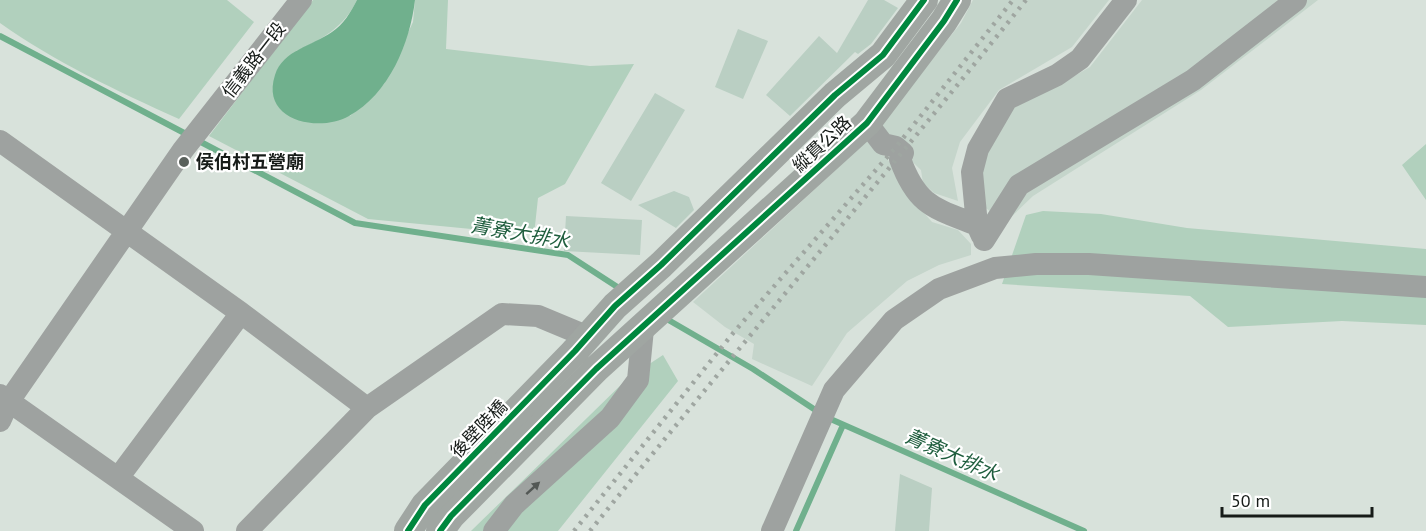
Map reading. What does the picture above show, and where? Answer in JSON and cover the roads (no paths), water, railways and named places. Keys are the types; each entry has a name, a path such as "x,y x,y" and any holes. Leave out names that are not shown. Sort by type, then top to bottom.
{"main road":[{"name":"縱貫公路","path":"586,352 615,306 661,265 835,95 883,55 924,0"},
{"name":"縱貫公路","path":"643,329 867,123 938,30 957,0"},
{"path":"440,531 586,352 643,329"},
{"name":"後壁陸橋","path":"408,531 425,505 586,352"}],"street":[{"name":"信義路一段","path":"3,406 183,150 301,0"},
{"path":"995,268 980,232 972,172 978,150 1007,99 1057,75 1080,59 1126,0"},
{"path":"980,232 1019,185 1193,80 1296,0"},
{"path":"867,123 883,144 896,147 903,153 900,159 907,178 927,204 980,232"},
{"path":"0,141 242,313 367,408"},
{"path":"772,531 834,390 894,320 939,289 995,268 1036,264 1089,264 1426,287"},
{"path":"118,478 242,313"},
{"path":"247,531 367,408 502,314 538,316 586,352"},
{"path":"494,531 514,505 610,418 638,380 643,329"},
{"path":"395,531 414,504 522,394 572,356 586,352"},
{"path":"3,406 118,478 192,531"}],"waterway":[{"name":"菁寮大排水","path":"0,36 188,135"},
{"name":"菁寮大排水","path":"197,140 355,223 568,255 622,290"},
{"name":"菁寮大排水","path":"665,318 753,369 826,417 1084,531"},
{"path":"796,531 843,425"}],"railway":[{"path":"574,531 734,332 896,147 1013,0"},
{"path":"590,531 1026,0"}],"place":[{"name":"侯伯村五營廟","path":"184,162"}]}
